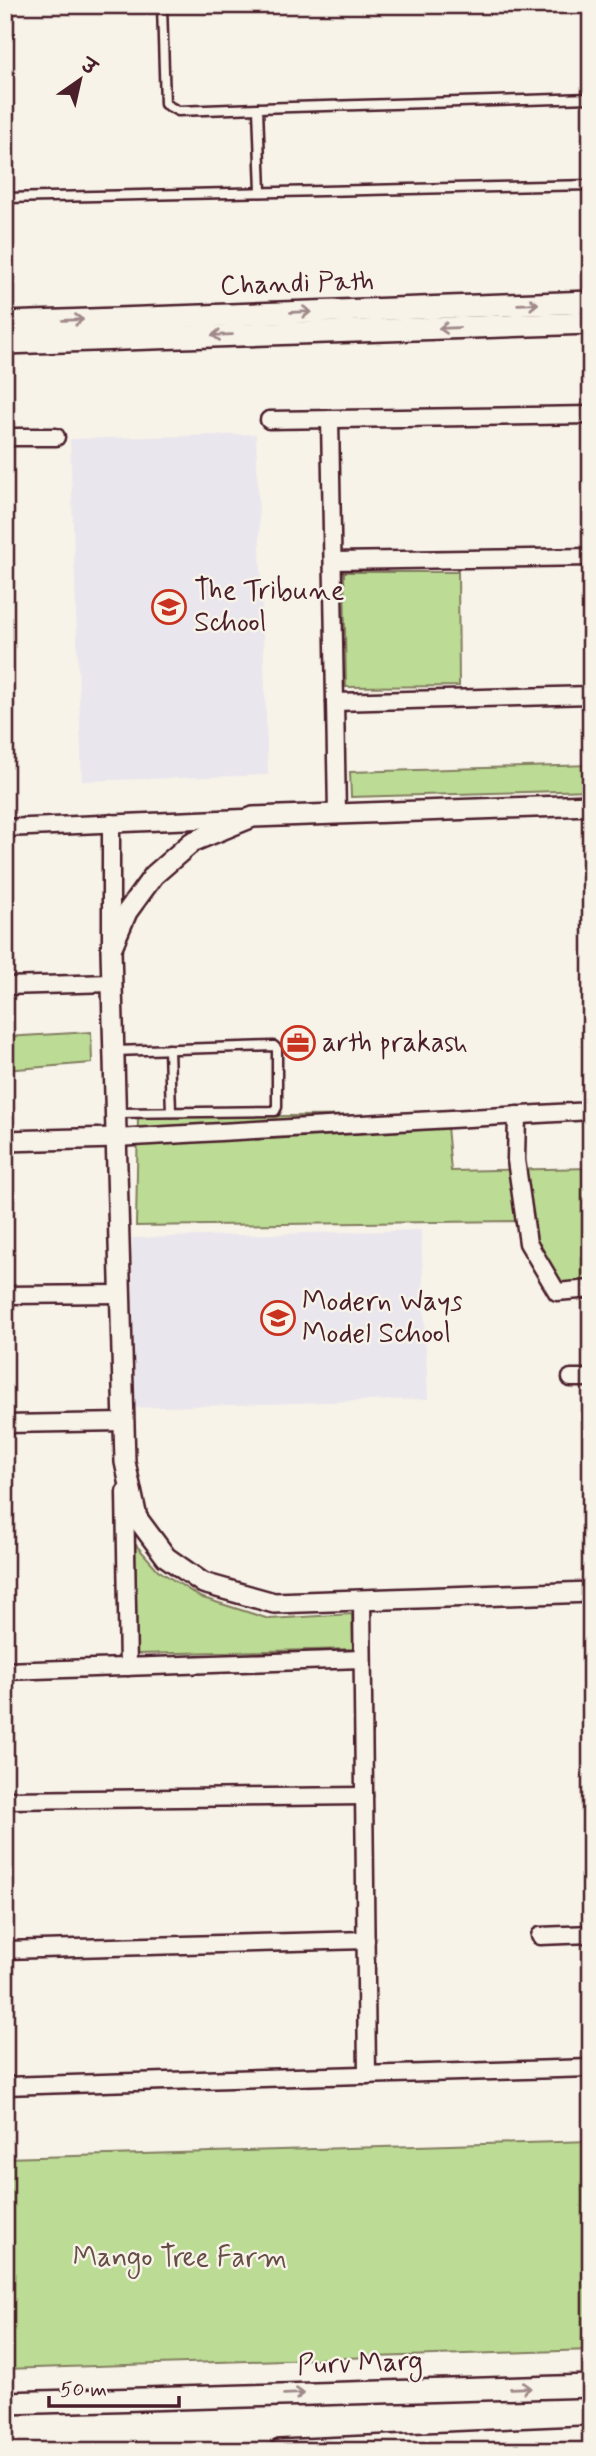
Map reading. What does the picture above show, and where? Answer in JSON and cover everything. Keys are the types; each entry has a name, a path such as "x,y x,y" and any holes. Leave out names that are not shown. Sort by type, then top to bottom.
{"main road":[{"name":"Chandi Path","path":"5,323 591,302"},
{"name":"Chandi Path","path":"5,343 591,323"},
{"name":"Purv Marg","path":"5,2403 591,2386"},
{"path":"280,2451 591,2437"}],"street":[{"path":"269,420 591,415"},
{"path":"330,419 337,814"},
{"path":"5,437 56,437"},
{"path":"333,561 591,556"},
{"path":"335,702 591,695"},
{"path":"5,828 591,805"},
{"path":"111,949 127,912 154,875 192,842 253,817"},
{"path":"111,823 111,983 128,1667"},
{"path":"5,986 111,983"},
{"path":"5,1141 116,1138 591,1111"},
{"path":"517,1115 516,1160 528,1243 557,1292 591,1289"},
{"path":"5,1295 120,1294"},
{"path":"571,1378 591,1378"},
{"path":"5,1424 124,1422"},
{"path":"125,1462 137,1518 166,1557 203,1583 275,1603 591,1592"},
{"path":"362,1600 367,2075"},
{"path":"5,1671 362,1659"},
{"path":"5,1800 364,1796"},
{"path":"540,1936 591,1934"},
{"path":"5,1950 366,1940"},
{"path":"5,2086 591,2068"}],"lane":[{"path":"162,5 165,104 178,111 591,98"},
{"path":"258,108 261,192"},
{"path":"5,180 6,198 591,185"},
{"path":"114,1051 274,1046 277,1049 275,1111 115,1113"},
{"path":"169,1049 171,1112"}],"shaded area":[{"name":"The Tribune School","path":"256,434 268,775 82,781 70,439"},
{"name":"Modern Ways Model School","path":"421,1230 428,1399 133,1408 132,1238"}],"green space":[{"path":"497,5 591,5 591,8 497,9"},
{"path":"344,572 458,572 459,686 346,687"},
{"path":"591,765 591,790 351,797 350,772"},
{"path":"91,1032 92,1063 5,1070 5,1037"},
{"path":"446,1115 451,1171 591,1168 591,1291 557,1292 514,1221 136,1226 138,1117"},
{"path":"135,1544 158,1570 200,1597 269,1619 352,1614 353,1649 137,1654"},
{"name":"Mango Tree Farm","path":"591,2141 591,2350 5,2369 5,2158"}],"place":[{"name":"The Tribune School","path":"169,607"},
{"name":"arth prakash","path":"298,1043"},
{"name":"Modern Ways Model School","path":"278,1318"}]}
